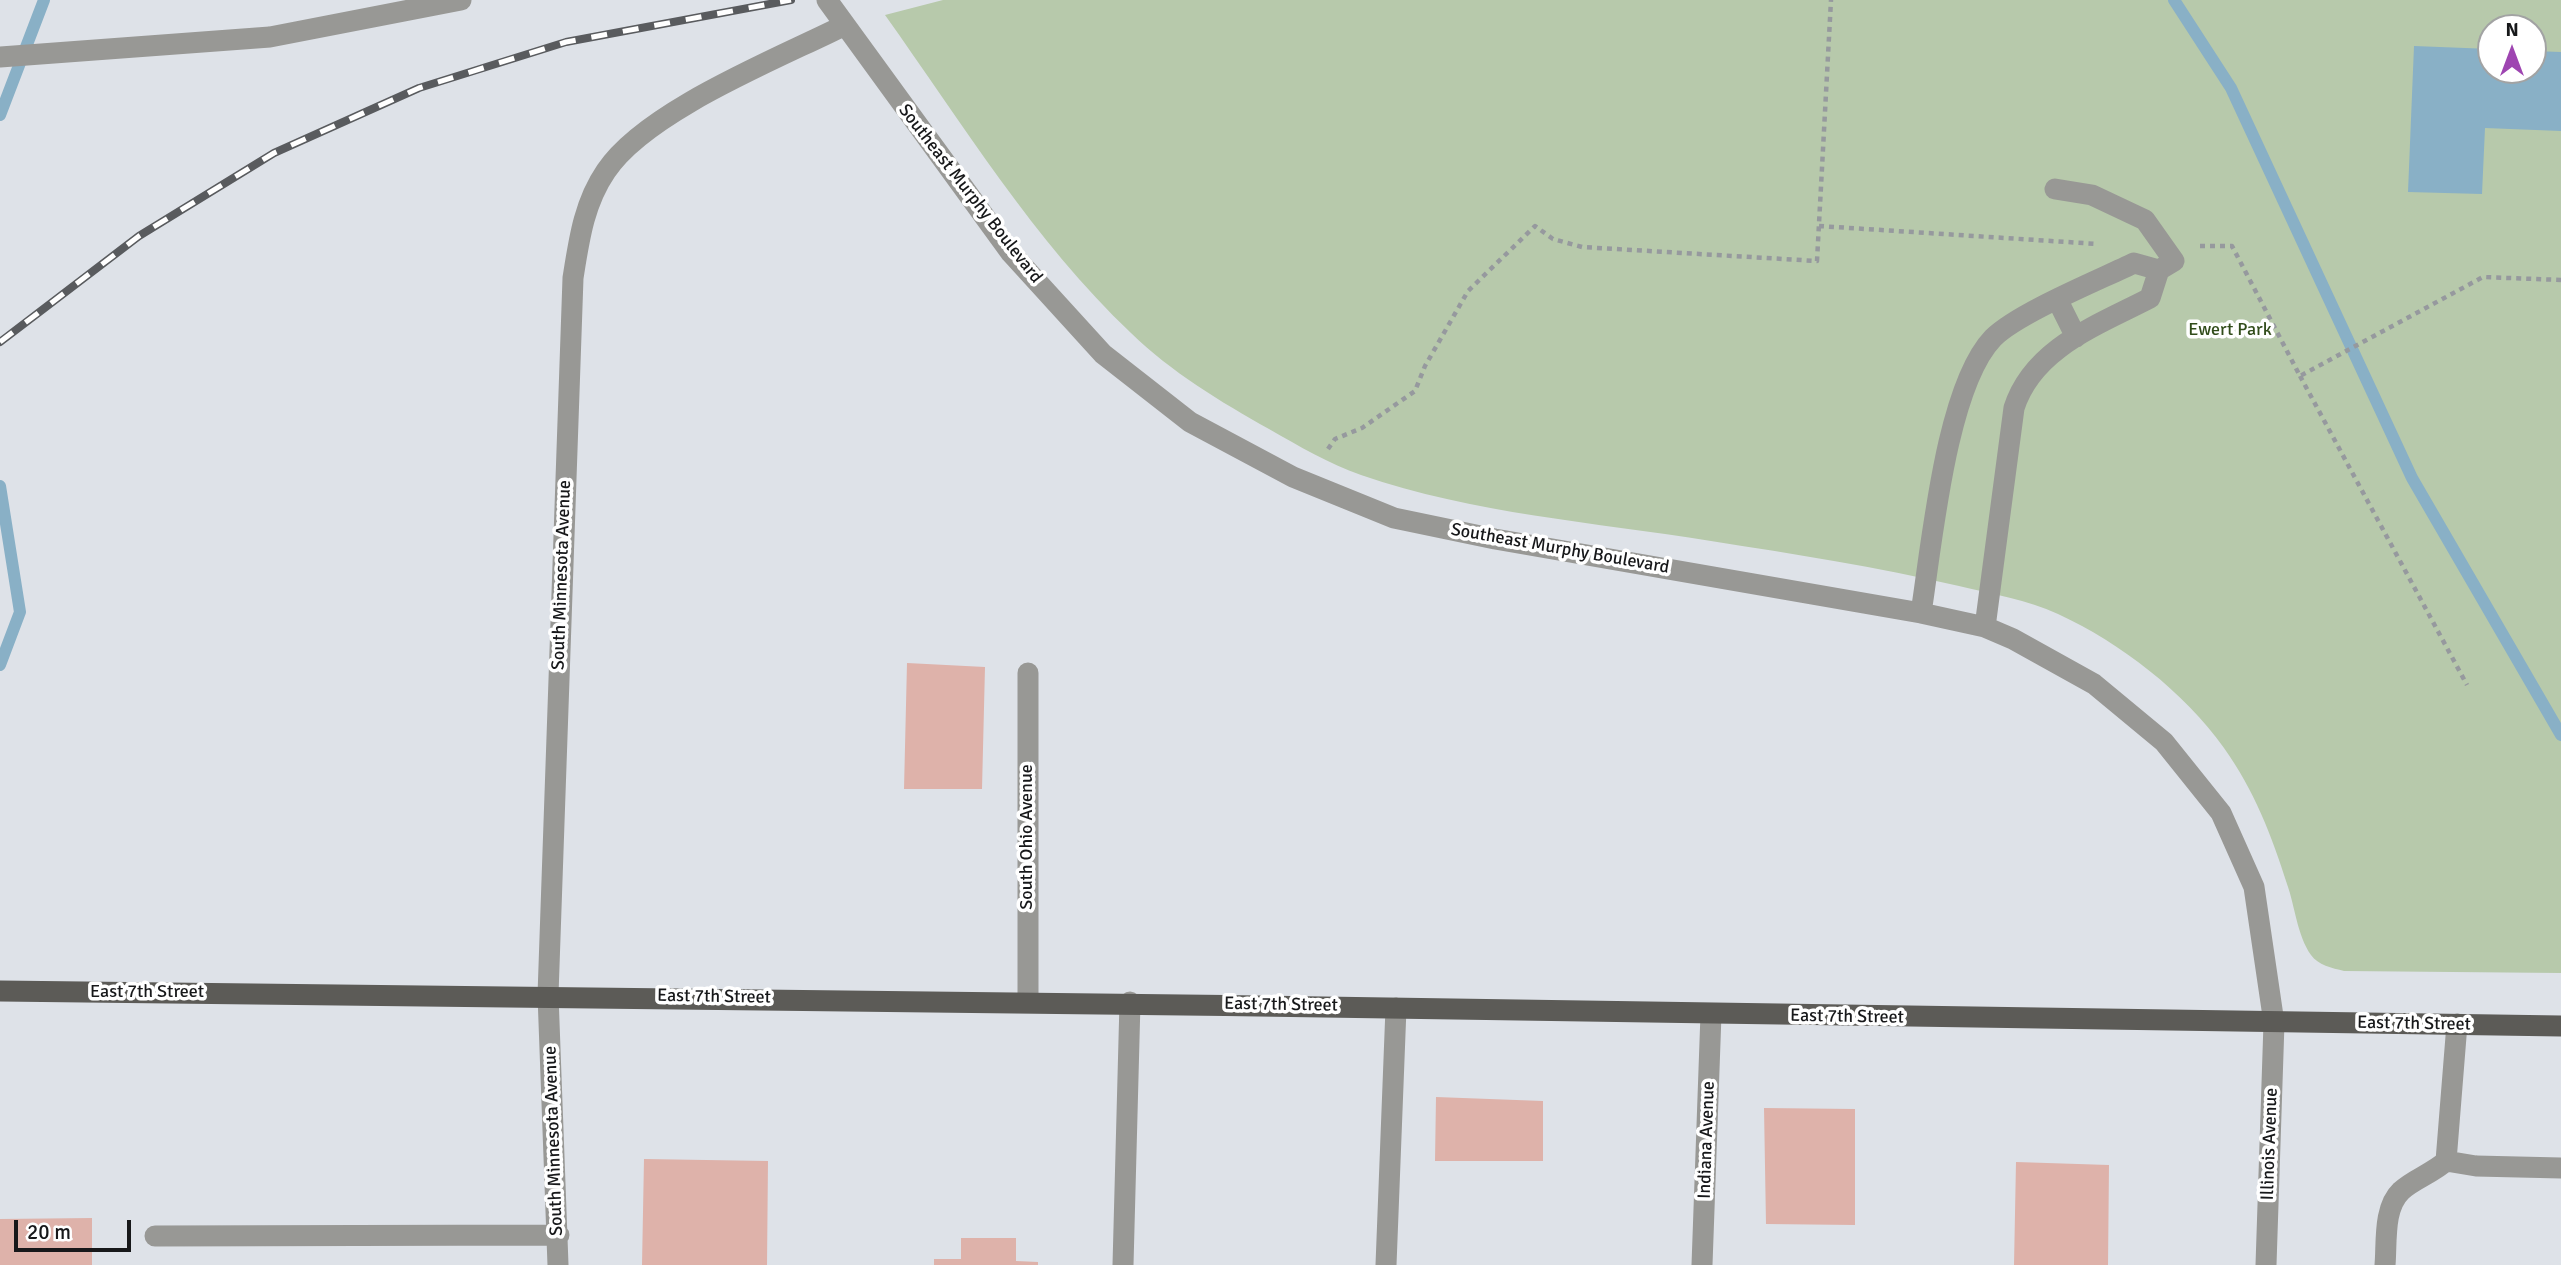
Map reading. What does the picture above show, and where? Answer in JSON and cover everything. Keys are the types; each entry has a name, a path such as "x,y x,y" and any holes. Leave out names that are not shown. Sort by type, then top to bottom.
{"main road":[{"name":"East 7th Street","path":"0,991 1130,1002 1711,1014 2561,1026"}],"street":[{"path":"0,57 270,37 461,0"},
{"name":"Southeast Murphy Boulevard","path":"827,0 843,26 1011,253 1103,354 1190,422 1293,477 1394,518 1495,539 1921,613 1985,627 2013,639 2094,684 2164,742 2221,813 2254,887 2274,1023"},
{"name":"South Minnesota Avenue","path":"558,1265 559,1235 548,995 573,278 587,206 607,169 650,128 696,100 843,26"},
{"path":"1985,627 2014,408 2021,386 2035,366 2076,337 2150,298 2159,270 2174,261 2145,220 2092,195 2055,189"},
{"path":"1921,613 1955,413 1969,371 1994,338 2016,321 2134,262 2159,270"},
{"path":"2058,301 2076,337"},
{"name":"South Ohio Avenue","path":"1028,673 1028,1001"},
{"path":"1124,1265 1130,1002"},
{"path":"1386,1265 1396,1008"},
{"name":"Indiana Avenue","path":"1702,1265 1711,1014"},
{"name":"Illinois Avenue","path":"2266,1265 2274,1023"},
{"path":"2385,1265 2388,1216 2400,1191 2432,1174 2446,1161 2457,1024"},
{"path":"2446,1161 2476,1166 2561,1168"},
{"path":"155,1236 559,1235"}],"path":[{"path":"1328,449 1335,439 1362,428 1415,391 1425,366 1468,291 1535,226 1553,239 1582,247 1817,261 1831,0"},
{"path":"1819,226 2102,244"},
{"path":"2196,246 2232,246 2467,685"},
{"path":"2300,376 2483,277 2561,279"}],"green space":[{"name":"Ewert Park","path":"943,0 2561,0 2561,973 2344,971 2317,961 2302,939 2290,893 2261,814 2224,748 2190,708 2150,671 2105,639 2058,614 2010,598 1866,567 1711,541 1534,516 1447,499 1349,471 1314,454 1197,386 1146,347 1062,260 1000,180 885,15"}],"water":[{"path":"2414,46 2477,48 2477,84 2547,84 2547,52 2561,52 2561,131 2485,128 2482,194 2408,192"}],"building":[{"path":"907,663 985,667 982,789 904,789"},
{"path":"1436,1097 1543,1101 1543,1161 1435,1161"},
{"path":"1764,1108 1855,1109 1855,1225 1766,1224"},
{"path":"644,1159 768,1161 767,1265 642,1265"},
{"path":"2016,1162 2109,1165 2108,1265 2014,1265"},
{"path":"92,1218 92,1265 0,1265 0,1219"},
{"path":"961,1238 1016,1238 1016,1261 1038,1262 1038,1265 934,1265 934,1259 961,1259"}],"waterway":[{"path":"0,115 44,0"},
{"path":"2174,0 2231,88 2412,478 2561,735"},
{"path":"0,486 20,612 0,665"}],"railway":[{"path":"0,342 139,236 274,153 419,88 566,42 791,0"}]}
